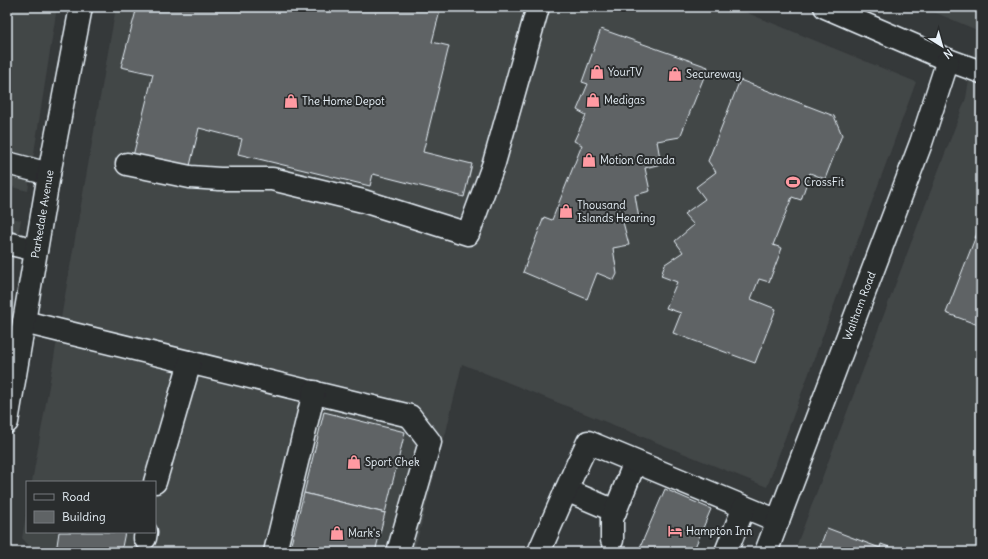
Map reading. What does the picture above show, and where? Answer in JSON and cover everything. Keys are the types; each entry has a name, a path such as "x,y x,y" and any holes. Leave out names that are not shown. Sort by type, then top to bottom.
{"street":[{"name":"Parkedale Avenue","path":"7,422 49,174 81,7"},
{"path":"127,164 190,178 272,179 363,201 468,234 494,163 538,7"},
{"path":"825,7 948,60 981,72"},
{"name":"Waltham Road","path":"766,552 921,143 948,60"},
{"path":"7,163 49,174"},
{"path":"7,243 36,250"},
{"path":"24,322 410,416 430,442 398,552"},
{"path":"155,481 190,362"},
{"path":"276,552 314,392"},
{"path":"539,552 588,442 778,521"},
{"path":"612,540 612,519 635,462"},
{"path":"566,490 615,511"},
{"path":"726,552 744,508"}],"shaded area":[{"path":"7,7 57,7 28,191 7,186"},
{"path":"116,7 733,7 916,82 767,487 462,364 446,432 414,552 35,552 22,538 26,516 26,533 156,533 156,481 32,481"},
{"path":"922,7 981,7 981,552 794,552 966,98 977,30"},
{"path":"7,217 21,220 7,294"}],"building":[{"path":"7,7 11,7 9,22 7,21"},
{"name":"The Home Depot","path":"137,7 441,7 432,42 449,46 423,152 472,164 464,197 373,174 370,186 238,154 242,139 199,128 189,170 133,156 153,74 121,67"},
{"path":"601,29 708,67 680,137 657,141 661,164 645,168 650,191 635,195 639,219 623,222 629,245 613,248 617,274 614,280 597,273 587,299 523,272 544,217 552,220 582,145 574,141 586,115 577,110 588,84 582,82"},
{"path":"740,80 834,116 842,135 825,179 810,173 801,200 792,197 773,245 782,248 769,282 759,279 751,299 776,309 755,363 673,333 681,313 666,308 677,282 661,276 665,264 683,252 675,241 694,225 684,214 705,199 696,187 716,172 708,161"},
{"path":"981,223 981,326 946,313"},
{"name":"Sport Chek","path":"324,412 405,432 385,513 304,493"},
{"name":"Hampton Inn","path":"665,489 711,509 693,552 638,552"},
{"name":"Mark's","path":"304,493 385,513 375,552 289,552"},
{"path":"827,528 880,548 881,544 903,552 818,552"},
{"path":"59,533 125,533 121,552 56,552"}],"place":[{"name":"YourTV","path":"597,72"},
{"name":"Secureway","path":"675,74"},
{"name":"Medigas","path":"593,100"},
{"name":"The Home Depot","path":"291,101"},
{"name":"Motion Canada","path":"589,160"},
{"name":"CrossFit","path":"793,182"},
{"name":"Thousand Islands Hearing","path":"566,211"},
{"name":"Sport Chek","path":"354,462"},
{"name":"Hampton Inn","path":"675,531"},
{"name":"Mark's","path":"337,533"}]}
